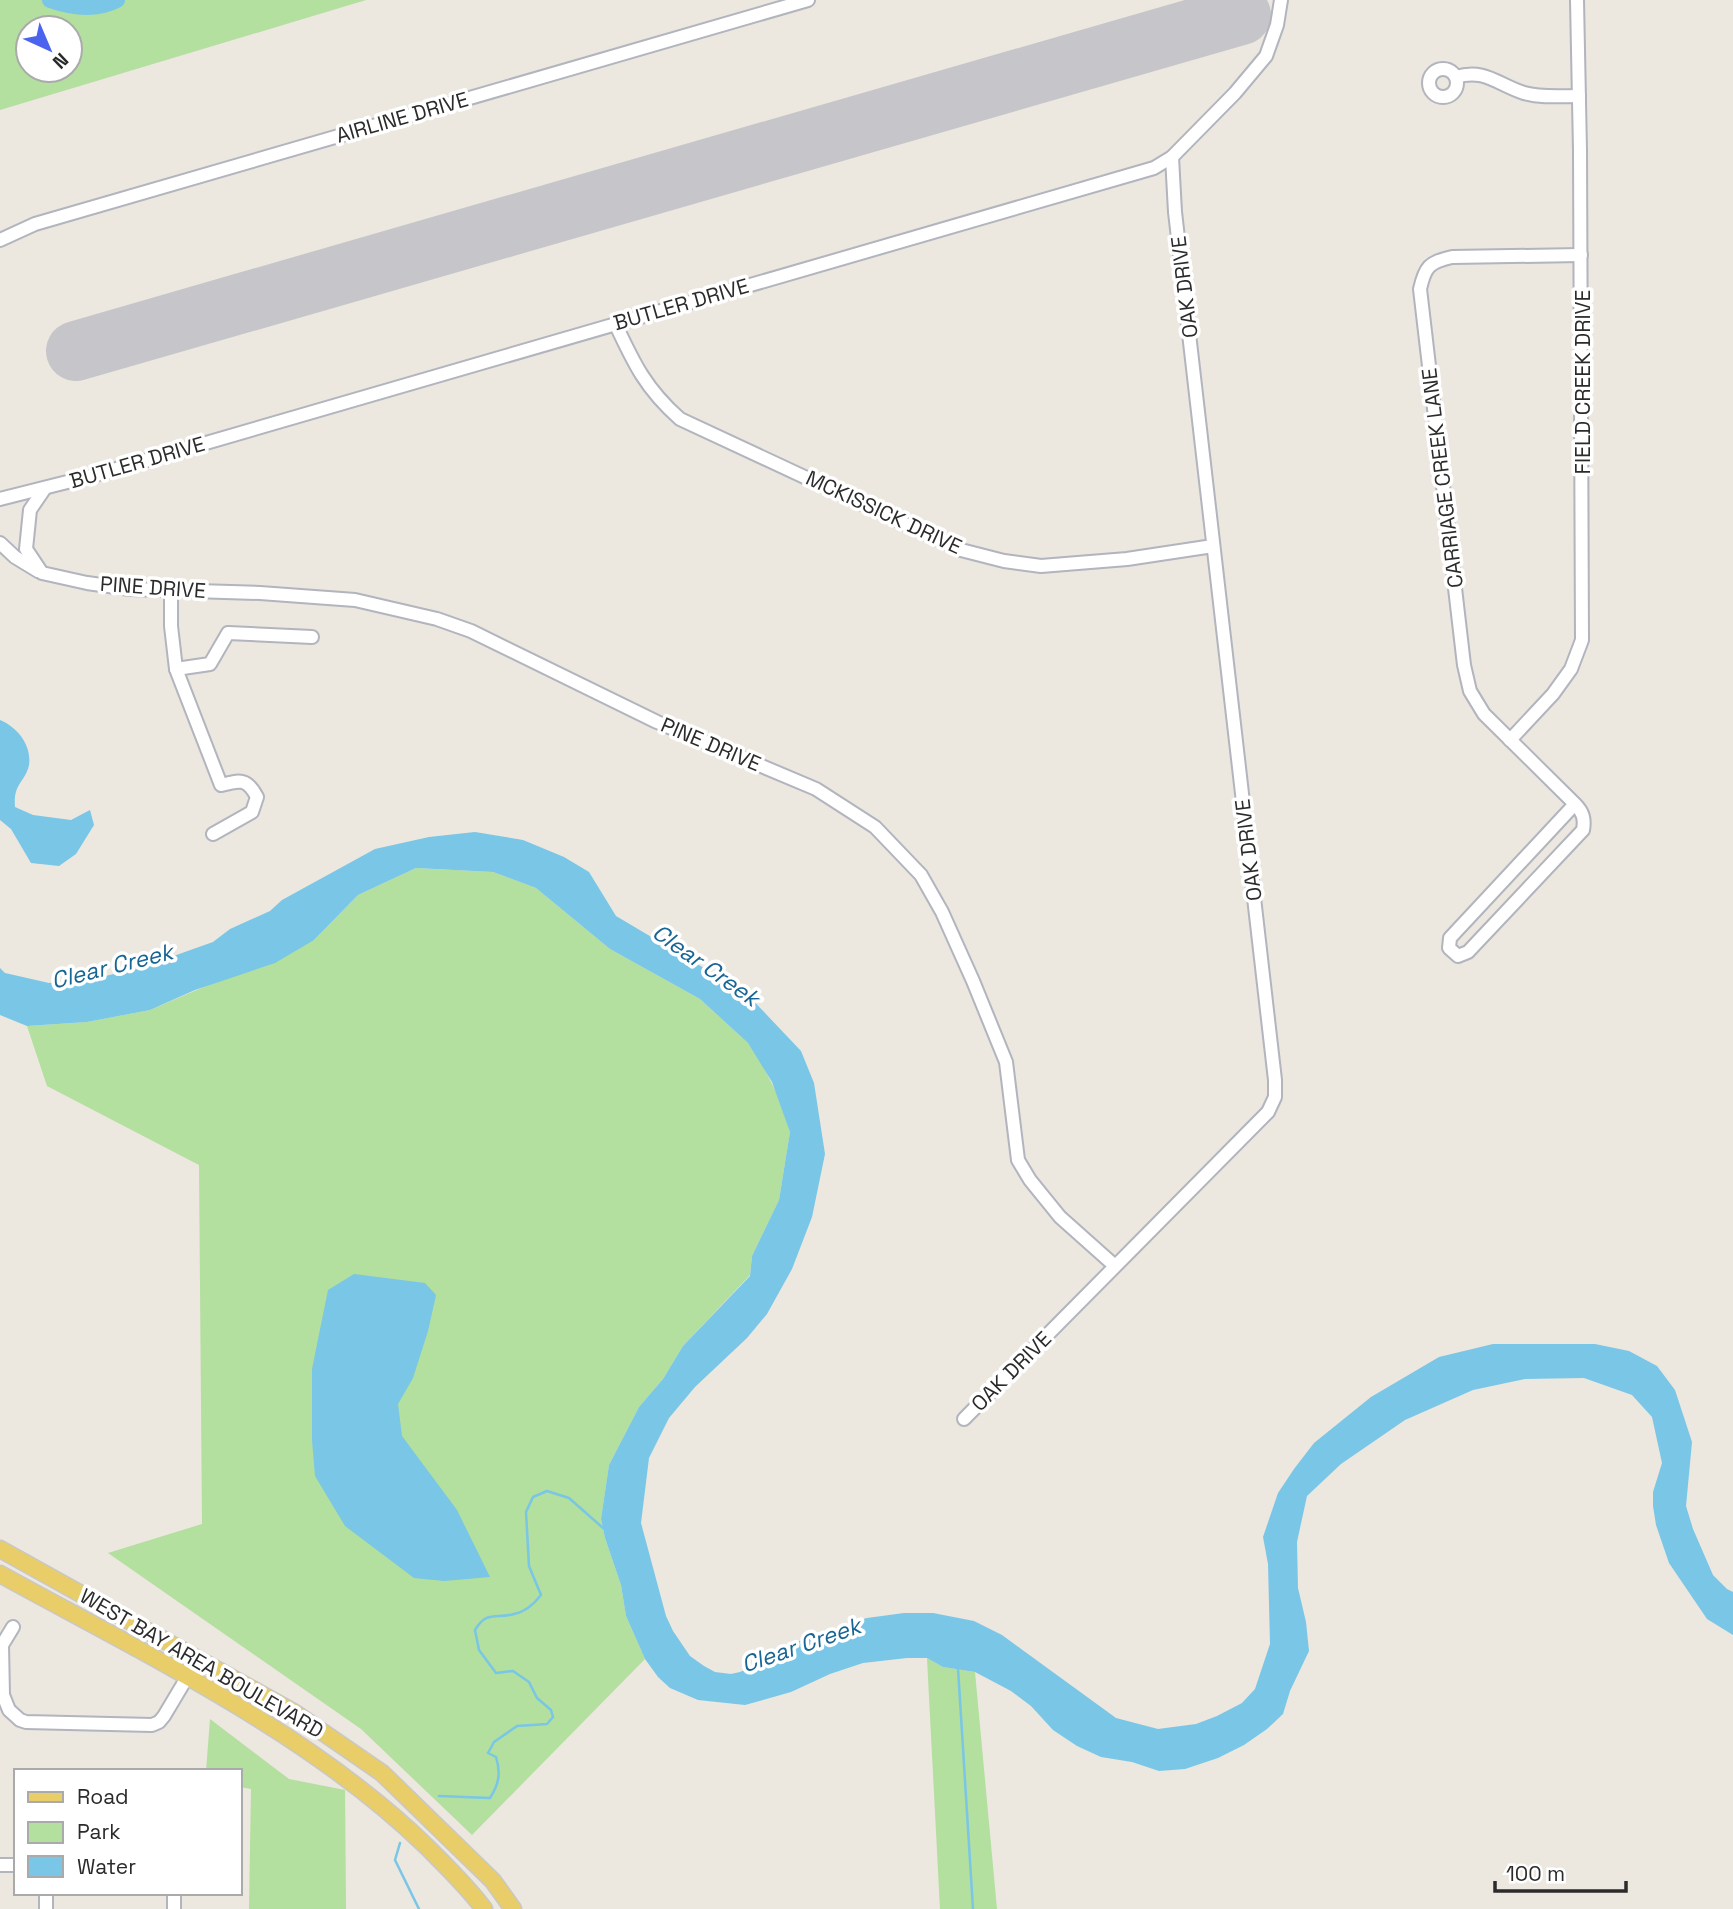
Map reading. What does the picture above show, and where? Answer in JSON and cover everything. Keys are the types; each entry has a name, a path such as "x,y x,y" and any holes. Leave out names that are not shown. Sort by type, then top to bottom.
{"main road":[{"name":"WEST BAY AREA BOULEVARD","path":"0,1549 295,1713 382,1773 493,1881 513,1909"},
{"name":"WEST BAY AREA BOULEVARD","path":"0,1574 187,1677 300,1746 396,1817 473,1894 484,1909"}],"street":[{"name":"AIRLINE DRIVE","path":"0,240 24,227 808,0"},
{"name":"BUTLER DRIVE","path":"0,499 1154,167 1172,157 1236,93 1266,56 1281,0"},
{"name":"FIELD CREEK DRIVE","path":"1510,740 1553,694 1571,669 1582,640 1577,0"},
{"path":"1456,77 1469,73 1496,79 1522,92 1539,96 1579,96"},
{"name":"OAK DRIVE","path":"964,1419 1268,1112 1275,1097 1175,212 1172,157"},
{"name":"CARRIAGE CREEK LANE","path":"1575,804 1484,714 1470,691 1464,665 1420,289 1424,272 1438,260 1452,257 1581,256"},
{"name":"MCKISSICK DRIVE","path":"615,323 649,388 681,419 961,550 1004,561 1041,566 1127,559 1213,546"},
{"path":"42,573 26,549 30,510 45,488"},
{"name":"PINE DRIVE","path":"0,543 15,557 42,573 87,583 130,589 355,600 471,631 657,722 816,789 875,827 921,874 942,912 973,981 1006,1062 1018,1160 1030,1181 1060,1217 1115,1266"},
{"path":"171,590 171,626 176,669 221,785 239,781 251,785 257,797 252,812 213,834"},
{"path":"176,669 210,664 228,633 312,637"},
{"path":"1575,804 1582,814 1583,830 1468,952 1455,955 1449,948 1450,938 1575,804"},
{"path":"13,1628 2,1646 3,1695 9,1710 26,1722 152,1725 164,1716 198,1659"}],"green space":[{"path":"0,0 366,0 0,110"},
{"path":"416,868 493,872 536,888 610,949 700,999 748,1043 758,1056 781,1102 790,1132 779,1200 752,1256 750,1275 683,1346 663,1379 639,1407 609,1465 601,1519 621,1585 626,1616 645,1659 472,1835 361,1729 108,1553 202,1524 199,1165 47,1086 27,1026 87,1022 150,1010 314,940 358,895"},
{"path":"927,1658 943,1667 975,1672 997,1909 940,1909"},
{"path":"210,1719 289,1779 345,1790 346,1909 249,1909 251,1789 242,1787 242,1769 206,1769"}],"water":[{"path":"0,720 17,732 28,751 29,765 17,788 15,807 33,815 71,820 90,810 94,825 76,854 59,866 31,863 11,829 0,820"},
{"name":"Clear Creek","path":"475,832 523,840 564,857 589,872 616,916 746,993 801,1051 814,1083 825,1154 812,1217 792,1269 767,1314 747,1338 695,1387 669,1418 649,1458 641,1523 666,1616 690,1656 704,1666 715,1672 740,1672 757,1664 777,1649 850,1623 904,1613 933,1613 974,1621 1002,1635 1116,1718 1158,1729 1196,1724 1217,1716 1242,1703 1255,1689 1270,1644 1268,1564 1263,1537 1278,1493 1294,1469 1314,1443 1371,1397 1439,1357 1493,1344 1595,1344 1629,1351 1657,1366 1675,1390 1692,1442 1686,1506 1713,1575 1733,1592 1733,1635 1707,1619 1669,1563 1656,1525 1653,1506 1653,1492 1662,1463 1652,1417 1632,1395 1584,1378 1525,1379 1473,1390 1405,1420 1341,1464 1307,1496 1297,1542 1298,1588 1309,1651 1290,1691 1283,1714 1244,1745 1218,1758 1185,1769 1159,1771 1132,1762 1101,1757 1077,1746 1053,1730 1031,1706 1011,1691 975,1672 943,1667 927,1658 863,1663 830,1674 791,1692 745,1705 698,1700 670,1688 645,1659 626,1616 621,1585 601,1519 609,1465 639,1407 663,1379 683,1346 750,1276 752,1256 779,1200 790,1132 772,1082 748,1043 700,999 610,949 536,888 493,872 416,868 358,895 314,940 275,963 195,990 150,1010 87,1022 27,1026 0,1015 0,968 5,973 49,983 137,969 213,942 230,929 270,911 282,900 375,849 429,837"},
{"path":"354,1274 425,1283 436,1295 413,1378 398,1404 402,1436 457,1510 490,1577 444,1581 414,1578 345,1526 315,1476 312,1369 328,1290"}],"waterway":[{"path":"50,0 83,7 100,6 117,0"},
{"path":"439,1796 490,1798 499,1773 496,1757 488,1753 494,1742 517,1726 547,1724 553,1717 551,1710 537,1698 529,1682 513,1671 496,1673 479,1650 475,1630 488,1617 522,1611 541,1595 529,1566 526,1512 533,1497 547,1491 569,1498 603,1528"},
{"path":"958,1668 973,1909"},
{"path":"400,1843 395,1860 419,1909"}],"runway":[{"path":"76,351 1241,15"}]}
